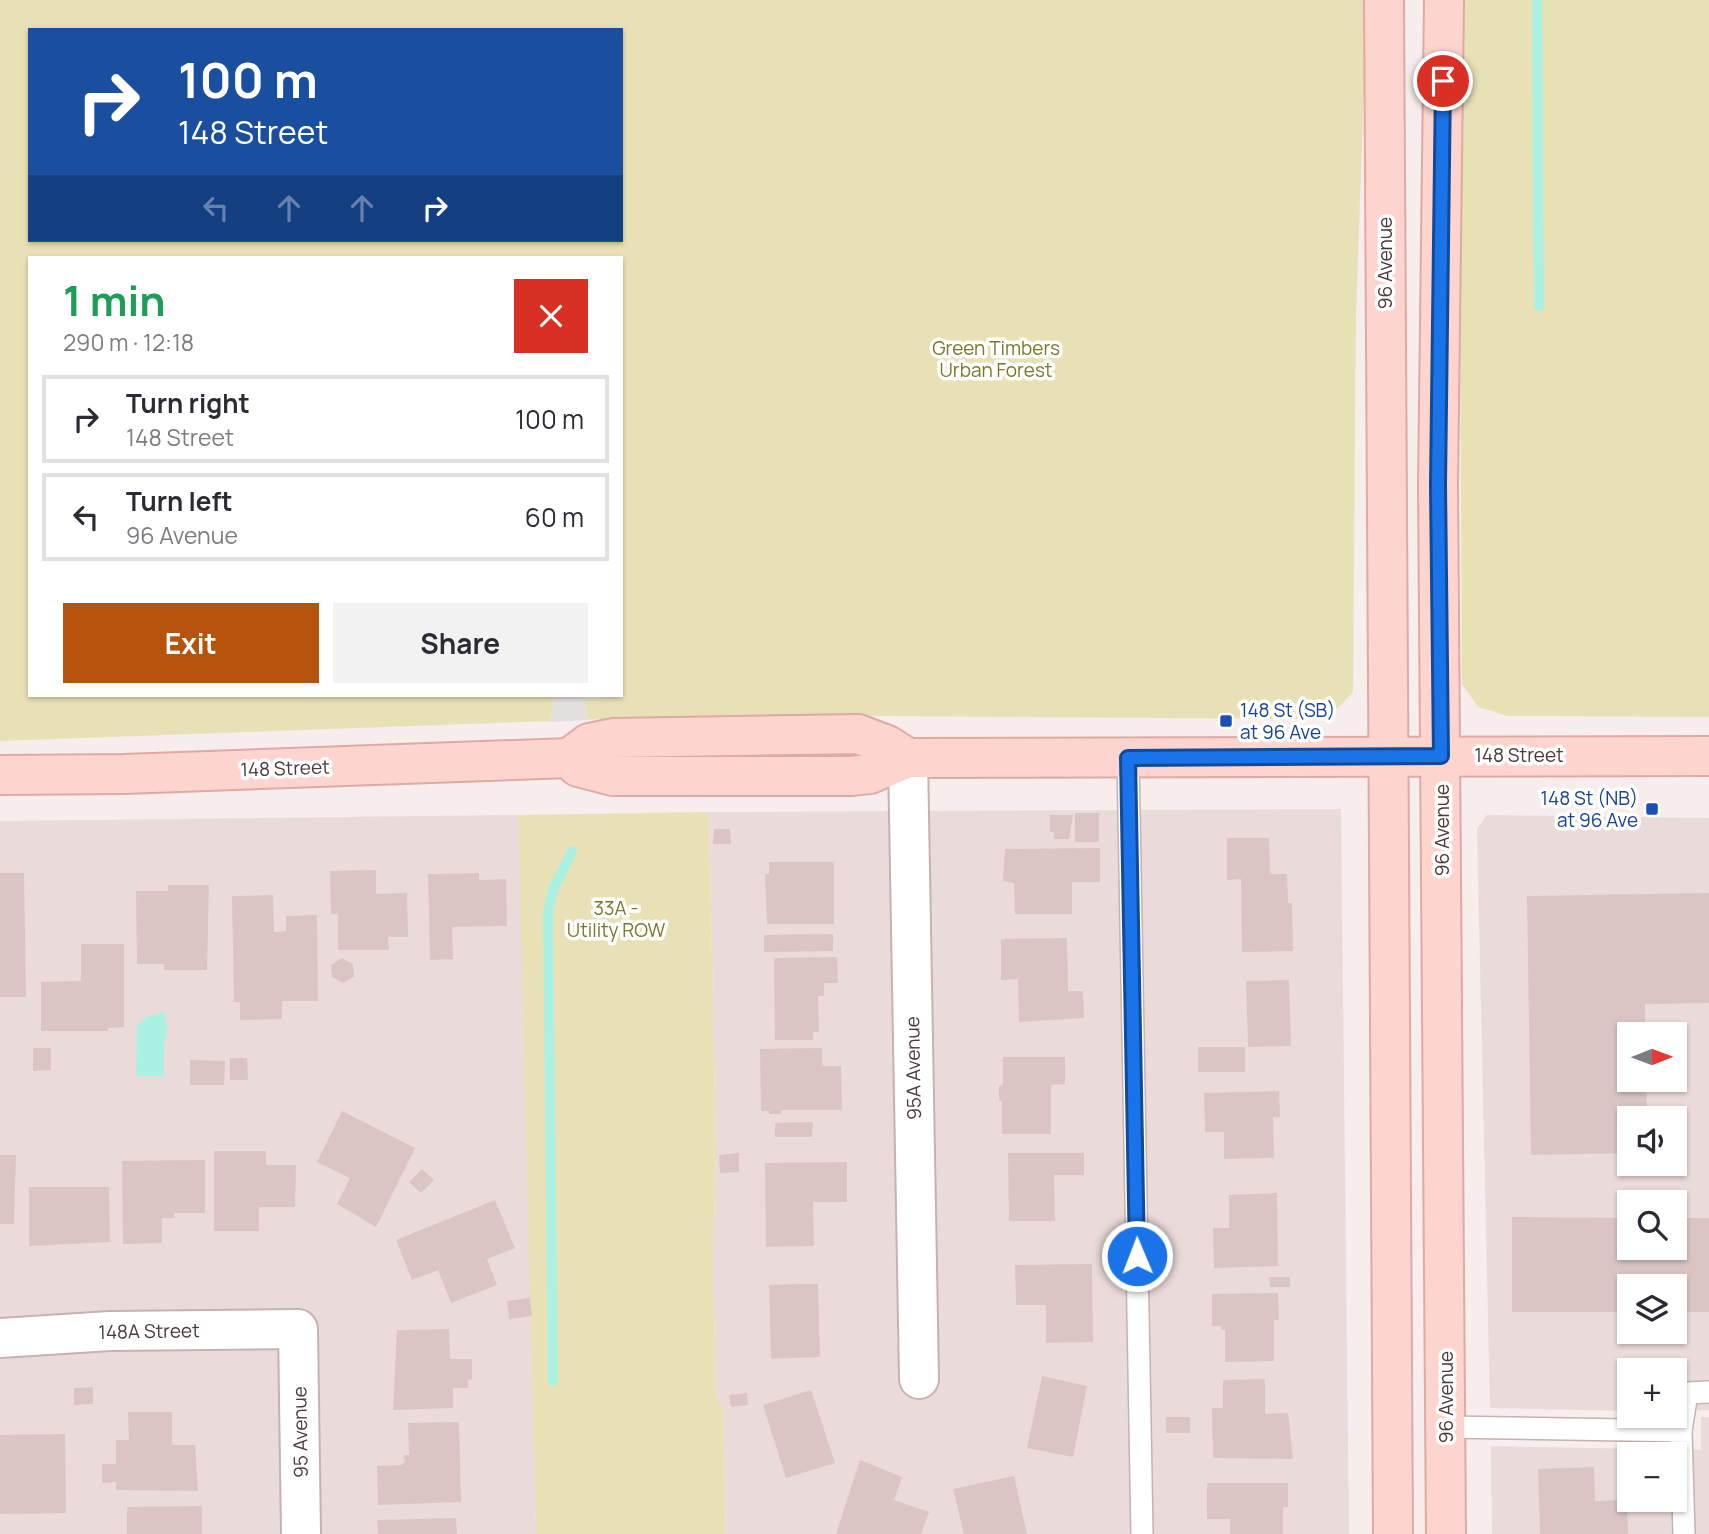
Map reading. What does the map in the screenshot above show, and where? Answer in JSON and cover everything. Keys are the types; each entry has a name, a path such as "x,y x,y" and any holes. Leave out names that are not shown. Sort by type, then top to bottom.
{"main road":[{"name":"96 Avenue","path":"1384,0 1386,757 1393,1534"},
{"name":"96 Avenue","path":"1444,0 1438,485 1446,1534"},
{"name":"148 Street","path":"0,775 124,774 569,758 589,743 613,738 858,734 887,744 908,758 1709,756"}],"street":[{"name":"95A Avenue","path":"908,758 919,1379"},
{"name":"148A Street","path":"0,1338 110,1331 298,1329"},
{"name":"95 Avenue","path":"298,1329 301,1534"}],"lane":[{"path":"1128,758 1142,1534"},
{"path":"1684,1534 1681,1431 1687,1393 1709,1392"},
{"path":"1446,1427 1681,1431"}],"shaded area":[{"path":"553,697 615,697 583,699 588,720 550,722"},
{"path":"1341,809 1349,1534 726,1534 723,1407 716,1397 713,1264 716,1152 709,812"},
{"path":"518,815 528,1089 536,1534 0,1534 0,821"},
{"path":"1487,815 1709,818 1709,1410 1687,1411 1687,1358 1617,1358 1617,1411 1490,1408 1477,829"},
{"path":"163,1012 167,1016 165,1021 168,1028 164,1044 164,1076 136,1076 137,1026 146,1017"},
{"path":"1701,1417 1709,1417 1709,1534 1492,1534 1491,1446 1617,1448 1617,1512 1687,1512 1687,1450 1701,1450"}],"green space":[{"name":"Green Timbers Urban Forest","path":"0,0 1367,0 1356,315 1353,692 1338,708 1313,719 715,715 0,741"},
{"path":"1458,0 1709,0 1709,717 1508,716 1478,707 1462,684"},
{"name":"33A - Utility ROW","path":"709,812 716,1152 713,1264 716,1397 723,1407 726,1534 536,1534 518,815"}],"building":[{"path":"1075,813 1099,813 1099,842 1075,842"},
{"path":"1050,815 1073,815 1069,839 1054,839 1054,832 1050,832"},
{"path":"714,829 730,829 731,844 713,844"},
{"path":"1227,838 1269,838 1270,874 1287,874 1288,903 1292,903 1293,951 1242,952 1241,879 1227,880"},
{"path":"1100,848 1100,882 1072,882 1072,914 1015,914 1014,883 1003,881 1005,849"},
{"path":"769,862 834,862 834,924 767,924 765,874 769,874"},
{"path":"376,870 376,894 407,893 408,937 388,937 389,950 338,950 338,914 331,914 330,871"},
{"path":"0,873 24,873 26,997 0,997"},
{"path":"479,873 479,880 506,879 507,926 452,927 453,959 430,960 428,874"},
{"path":"168,885 209,885 207,970 164,970 164,964 137,964 136,891 168,891"},
{"path":"1709,893 1709,1003 1645,1004 1645,1022 1617,1022 1617,1092 1646,1092 1647,1106 1617,1106 1617,1153 1531,1155 1527,896"},
{"path":"273,895 274,932 286,931 286,916 317,915 318,1001 282,1001 282,1019 240,1020 240,1002 234,1002 232,896"},
{"path":"833,934 833,951 764,952 764,935"},
{"path":"1067,938 1068,991 1083,991 1084,1018 1019,1022 1018,979 1001,980 1001,939"},
{"path":"81,944 124,944 124,1027 108,1028 108,1031 41,1031 41,982 81,981"},
{"path":"837,957 838,983 824,983 824,996 818,996 819,1032 813,1032 813,1040 775,1040 774,958"},
{"path":"342,958 353,964 354,977 343,983 332,977 331,965"},
{"path":"1289,980 1291,1046 1248,1047 1246,981"},
{"path":"1198,1047 1245,1047 1245,1072 1198,1072"},
{"path":"33,1048 51,1048 51,1070 33,1071"},
{"path":"822,1048 822,1066 841,1066 842,1110 781,1110 781,1114 761,1111 760,1049"},
{"path":"1003,1057 1065,1057 1065,1084 1051,1085 1051,1134 1002,1134 999,1086 1003,1085"},
{"path":"230,1058 247,1058 248,1080 230,1080"},
{"path":"190,1060 225,1061 224,1085 190,1085"},
{"path":"1279,1091 1280,1117 1273,1117 1274,1158 1224,1159 1224,1132 1205,1132 1204,1093"},
{"path":"342,1111 415,1148 376,1227 337,1204 350,1178 317,1162"},
{"path":"813,1122 812,1137 775,1137 775,1123"},
{"path":"214,1151 266,1151 266,1165 296,1165 295,1207 259,1207 259,1231 214,1231"},
{"path":"739,1153 739,1172 720,1173 719,1155"},
{"path":"1008,1153 1084,1153 1084,1175 1054,1175 1055,1221 1009,1221"},
{"path":"0,1155 16,1155 14,1224 0,1224"},
{"path":"205,1160 205,1213 174,1213 174,1218 162,1218 162,1243 123,1244 122,1161"},
{"path":"847,1162 847,1202 813,1202 814,1246 766,1247 765,1163"},
{"path":"422,1169 434,1180 421,1193 409,1182"},
{"path":"29,1187 109,1187 110,1242 29,1246"},
{"path":"1277,1193 1278,1266 1214,1268 1213,1228 1229,1228 1229,1195"},
{"path":"495,1200 515,1248 487,1259 497,1285 451,1303 438,1270 412,1280 396,1240"},
{"path":"1512,1217 1617,1218 1617,1260 1687,1260 1687,1218 1709,1218 1709,1312 1687,1312 1687,1274 1617,1274 1617,1312 1512,1312"},
{"path":"1092,1264 1093,1342 1046,1343 1046,1305 1016,1305 1015,1265"},
{"path":"1269,1277 1290,1277 1290,1287 1270,1287"},
{"path":"818,1284 820,1357 771,1359 769,1285"},
{"path":"1278,1293 1279,1320 1274,1320 1274,1361 1225,1362 1225,1330 1221,1330 1221,1326 1212,1326 1212,1294"},
{"path":"530,1298 532,1316 509,1319 507,1301"},
{"path":"449,1329 450,1359 472,1359 472,1379 468,1380 468,1388 453,1388 453,1408 393,1410 397,1330"},
{"path":"1042,1376 1087,1386 1073,1457 1027,1448"},
{"path":"1265,1379 1265,1414 1288,1413 1293,1459 1213,1458 1212,1408 1223,1408 1223,1380"},
{"path":"93,1387 93,1404 74,1405 74,1388"},
{"path":"811,1390 835,1463 786,1478 763,1405"},
{"path":"747,1393 748,1405 731,1407 729,1395"},
{"path":"128,1412 172,1412 172,1445 195,1445 198,1491 116,1490 116,1482 102,1483 102,1464 116,1464 116,1440 129,1440"},
{"path":"1166,1417 1190,1417 1190,1433 1166,1433"},
{"path":"459,1422 461,1502 378,1505 377,1466 401,1465 405,1462 404,1455 409,1455 408,1423"},
{"path":"65,1434 66,1513 0,1514 0,1435"},
{"path":"860,1460 902,1477 894,1500 929,1512 921,1534 836,1534"},
{"path":"1594,1467 1595,1501 1617,1500 1617,1512 1627,1512 1628,1534 1540,1534 1538,1469"},
{"path":"1014,1476 1027,1534 964,1534 953,1489"},
{"path":"1207,1483 1288,1483 1288,1507 1283,1507 1283,1534 1230,1534 1230,1519 1207,1519"},
{"path":"202,1506 202,1534 127,1534 127,1507"},
{"path":"456,1518 457,1534 378,1534 377,1520"}],"waterway":[{"path":"1537,0 1539,306"},
{"path":"553,1381 548,911 553,890 572,851"}],"place":[{"name":"148 St (SB) at 96 Ave","path":"1226,721"},
{"name":"148 St (NB) at 96 Ave","path":"1652,809"}],"route":[{"path":"1137,1256 1128,758 1441,756 1438,485 1443,81"}]}
